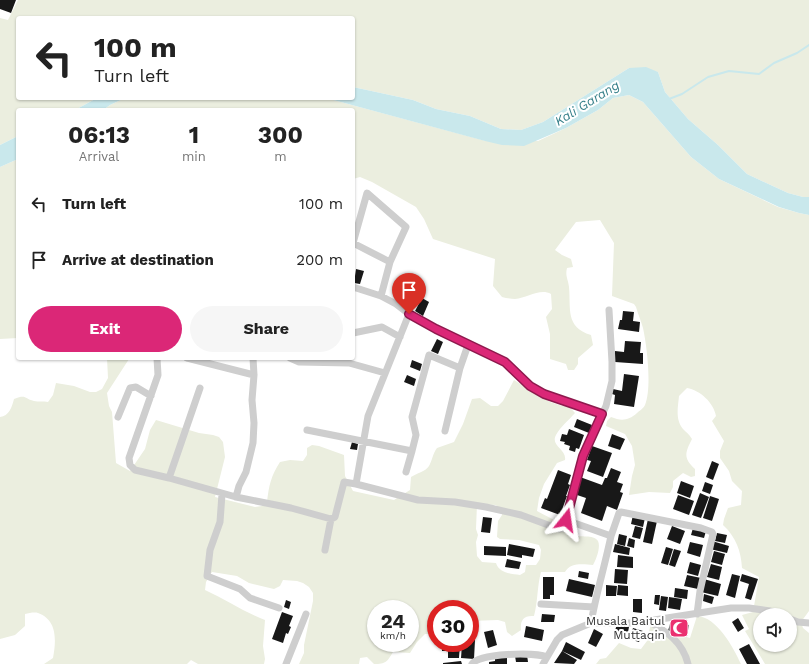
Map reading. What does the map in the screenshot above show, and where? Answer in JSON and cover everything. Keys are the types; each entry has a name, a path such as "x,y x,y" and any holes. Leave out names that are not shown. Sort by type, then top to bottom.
{"street":[{"path":"355,236 367,193 406,227 390,262 381,296"},
{"path":"355,244 390,262"},
{"path":"355,288 381,296 436,329 505,362 530,386 544,394 602,414"},
{"path":"325,550 331,520 335,517 344,482 418,500 455,502 486,507 521,515 559,529 563,528 583,456 606,406 612,381 609,310"},
{"path":"356,484 368,416 409,314"},
{"path":"355,333 382,327 400,336"},
{"path":"445,431 460,368 468,345"},
{"path":"406,472 416,435 412,417 429,355 460,368"},
{"path":"157,360 158,375 129,458 130,465 135,470 169,478 222,494 291,508 331,520"},
{"path":"195,360 254,375"},
{"path":"236,497 239,486 246,472 253,443 254,423 252,400 254,375 252,360"},
{"path":"300,360 349,360 385,373"},
{"path":"118,418 130,388 136,387 151,396"},
{"path":"169,478 200,388"},
{"path":"307,430 412,451"},
{"path":"222,494 220,522 210,550 207,576 240,589 250,598 279,608"},
{"path":"591,623 611,536 621,512 701,528 712,532 713,534 700,591 697,614"},
{"path":"566,520 611,536"},
{"path":"541,604 594,607"},
{"path":"544,664 557,640 562,635 591,623 648,622 727,609 753,609"},
{"path":"286,664 306,614"},
{"path":"648,622 660,627 675,639 682,648 688,664"},
{"path":"797,622 809,623"},
{"path":"472,664 476,659 486,656 535,654 547,657"}],"shaded area":[{"path":"18,0 809,0 809,197 788,193 747,174 718,145 688,119 665,92 658,72 629,68 543,122 521,130 501,129 470,116 436,109 413,100 355,87 355,16 16,16 16,100 93,100 79,108 16,108 16,137 0,145 0,18 8,20"},
{"path":"629,95 643,102 691,157 719,179 778,207 809,215 809,611 801,622 803,628 809,633 809,664 765,664 758,652 797,652 797,608 754,608 759,577 742,568 737,545 731,534 723,525 728,508 741,505 742,491 732,481 729,471 720,458 720,451 724,441 712,421 716,416 715,411 706,398 697,391 687,388 679,396 678,409 680,425 692,439 686,455 688,462 695,469 695,476 691,477 683,473 673,481 673,487 670,493 649,492 629,495 635,465 632,446 625,434 606,426 607,421 611,417 621,420 627,419 634,416 644,406 648,388 646,345 643,328 634,304 612,296 614,243 600,220 576,222 555,250 571,259 573,267 567,268 566,273 569,287 571,316 577,327 583,332 591,335 593,345 578,358 578,364 574,370 568,370 566,364 550,359 550,334 546,317 552,309 551,294 542,292 515,299 502,297 493,286 495,259 433,239 424,219 416,207 372,182 360,177 355,178 355,108 106,108 121,100 333,100 486,141 538,141 566,128 598,110 613,98"},
{"path":"16,160 16,338 0,339 0,167"},
{"path":"107,360 128,360 107,393 109,406 112,412 116,463 130,471 145,449 150,430 156,420 199,433 213,435 219,437 223,442 225,457 215,497 255,507 262,506 267,502 271,481 280,462 290,460 303,461 307,455 307,448 312,445 344,455 345,476 353,491 394,500 410,490 411,477 427,468 437,448 454,442 463,424 472,399 480,398 491,406 498,406 503,401 514,380 550,402 562,406 567,404 575,413 556,435 555,442 564,453 565,460 557,463 544,484 539,498 537,511 559,523 572,534 596,539 599,544 597,557 593,565 574,565 565,572 541,572 534,616 527,616 523,619 521,630 512,636 507,632 505,622 498,620 479,621 479,600 427,600 427,634 419,640 419,600 367,600 367,652 393,652 388,660 381,664 374,664 367,657 360,658 359,664 299,664 304,653 304,645 313,601 313,593 309,587 297,581 283,580 280,586 274,589 249,583 237,576 212,572 206,582 205,590 265,620 263,646 265,659 264,664 198,664 191,660 187,664 44,664 53,658 55,645 52,626 45,616 37,613 25,614 25,626 15,635 0,639 0,417 8,413 14,399 23,397 34,401 48,402 53,395 56,383 74,386 90,392 96,392 102,389 108,378","holes":["477,504 496,505 502,512 502,515 498,521 497,537 500,539 519,540 539,545 541,550 540,559 536,565 526,565 525,572 520,575 503,571 496,563 482,562 477,556"]},
{"path":"753,612 753,644 745,631 749,629 742,615"},
{"path":"697,616 704,618 718,627 734,649 741,664 596,664 600,659 606,658 619,643 631,648 641,649 647,641 650,627 665,622 665,635 679,635 690,638"}],"water":[{"name":"Kali Garang","path":"646,67 658,72 665,92 688,119 718,145 747,174 788,193 809,197 809,215 779,207 719,179 691,157 643,102 629,95 613,98 598,110 566,128 524,146 502,145 485,141 333,100 355,100 355,87 413,100 436,109 470,116 501,129 521,130 543,122 629,68"},
{"path":"93,100 121,100 106,108 79,108"},
{"path":"16,137 16,160 0,167 0,145"}],"building":[{"path":"0,0 16,0 11,13 0,9"},
{"path":"356,269 364,271 360,284 355,283"},
{"path":"422,298 429,302 423,316 415,311"},
{"path":"623,311 634,312 633,321 640,322 639,332 618,329 620,320 622,320"},
{"path":"437,339 443,342 438,354 431,351"},
{"path":"625,341 641,342 640,353 643,353 643,364 615,362 615,351 624,352"},
{"path":"412,360 422,364 420,371 410,367"},
{"path":"624,374 639,376 634,407 614,404 615,395 612,394 613,389 622,391"},
{"path":"407,375 416,379 414,386 404,382"},
{"path":"577,419 592,425 589,433 574,427"},
{"path":"569,429 584,435 579,449 576,448 575,452 569,450 570,446 564,444 565,442 560,441 562,434 567,435"},
{"path":"612,434 625,439 620,450 608,446"},
{"path":"352,442 358,444 357,450 350,449"},
{"path":"592,446 612,453 603,477 587,471 591,461 587,460"},
{"path":"712,461 719,464 713,480 706,477"},
{"path":"611,468 621,472 617,482 623,484 620,492 623,493 617,510 607,506 602,521 581,513 586,498 574,494 580,477 602,485"},
{"path":"558,470 571,475 568,484 570,485 567,496 560,515 541,508 545,498 547,499"},
{"path":"681,481 694,486 690,498 677,493"},
{"path":"705,482 713,485 710,494 702,491"},
{"path":"700,493 709,497 701,518 692,515"},
{"path":"678,495 694,501 689,515 673,509"},
{"path":"710,496 719,499 712,521 703,518"},
{"path":"633,515 645,518 643,527 631,524"},
{"path":"483,517 492,518 490,533 481,532"},
{"path":"648,519 657,521 652,544 643,542"},
{"path":"635,526 643,528 640,539 632,537"},
{"path":"672,526 685,531 680,544 667,539"},
{"path":"693,528 706,531 704,538 691,535"},
{"path":"717,533 727,535 725,543 715,541"},
{"path":"619,534 627,536 625,546 617,544"},
{"path":"629,538 635,540 634,548 627,546"},
{"path":"712,541 729,546 727,553 710,549"},
{"path":"690,542 703,545 700,557 687,553"},
{"path":"509,544 535,549 533,557 522,555 522,558 507,555"},
{"path":"615,544 630,548 629,555 613,552"},
{"path":"484,546 506,547 506,556 484,555"},
{"path":"666,547 673,549 668,565 661,563"},
{"path":"674,549 681,551 675,567 669,565"},
{"path":"714,551 725,554 722,565 711,562"},
{"path":"618,555 633,557 633,568 617,567"},
{"path":"507,559 521,562 519,569 505,567"},
{"path":"690,562 701,565 698,576 687,573"},
{"path":"711,564 722,567 719,580 707,577"},
{"path":"615,569 628,570 627,584 614,583"},
{"path":"579,571 589,573 588,579 578,577"},
{"path":"732,574 740,576 735,598 726,595"},
{"path":"742,574 758,579 751,600 745,598 749,584 740,581"},
{"path":"687,575 701,578 698,589 684,586"},
{"path":"543,577 554,577 554,595 550,595 550,599 543,599"},
{"path":"569,579 595,585 592,597 566,591"},
{"path":"704,579 721,584 718,596 701,592"},
{"path":"606,585 617,586 616,596 606,596"},
{"path":"618,585 628,586 628,596 617,595"},
{"path":"675,588 688,590 687,599 674,597"},
{"path":"704,594 714,597 712,604 703,601"},
{"path":"655,595 660,595 659,605 654,604"},
{"path":"661,596 668,597 666,611 659,610"},
{"path":"669,597 682,599 680,610 668,608"},
{"path":"633,599 642,599 642,613 633,612"},
{"path":"286,600 291,602 289,609 284,607"},
{"path":"282,612 293,616 289,626 291,627 288,634 286,633 283,643 272,639"},
{"path":"542,614 555,615 554,622 541,622"},
{"path":"738,618 744,628 738,632 732,622"},
{"name":"Musala Baitul Muttaqin","path":"671,620 689,625 687,636 668,631"},
{"path":"617,624 629,627 627,637 614,634"},
{"path":"526,626 544,630 542,641 524,637"},
{"path":"633,628 643,631 639,642 629,639"},
{"path":"594,629 603,634 596,647 588,643"},
{"path":"493,630 497,645 488,648 484,632"},
{"path":"566,642 585,652 581,660 562,651"},
{"path":"749,644 760,664 747,664 739,649"},
{"path":"562,651 577,660 574,664 554,663"},
{"path":"448,652 459,652 459,658 448,658"},
{"path":"461,652 474,652 474,659 461,658"},
{"path":"527,655 528,662 516,662 515,656"},
{"path":"495,656 507,656 507,664 489,664 489,662 495,661"},
{"path":"461,661 462,664 443,664 443,663"}],"waterway":[{"path":"669,99 682,94 708,77 729,71 759,74 774,63 797,53 809,45"}],"place":[{"name":"Musala Baitul Muttaqin","path":"679,628"}],"route":[{"path":"409,314 468,345 505,362 511,366 530,386 544,394 602,414 583,456 566,520"}]}
